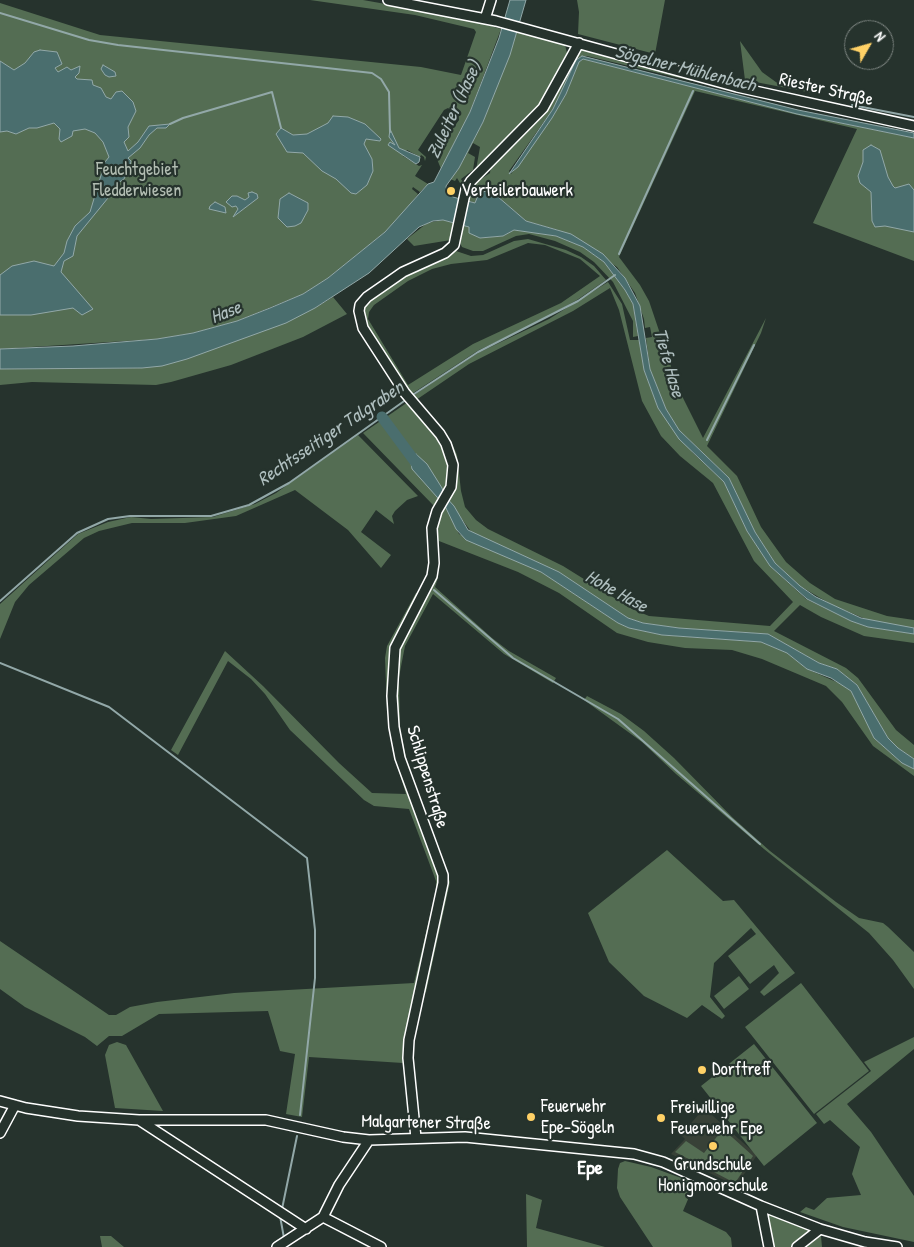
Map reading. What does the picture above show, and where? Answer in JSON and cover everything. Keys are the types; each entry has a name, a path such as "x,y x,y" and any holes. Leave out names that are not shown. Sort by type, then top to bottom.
{"street":[{"name":"Riester Straße","path":"388,0 496,21 737,87 914,126"},
{"path":"485,19 491,0"},
{"name":"Schlippenstraße","path":"416,1138 408,1058 409,1040 443,883 442,875 400,758 394,727 392,696 396,648 428,585 433,570 432,528 453,480 450,455 440,434 405,393 363,328 359,311 363,302 403,272 450,250 454,245 465,196 476,174 542,108 579,43"},
{"name":"Malgartener Straße","path":"0,1101 15,1106 78,1116 139,1120 266,1120 343,1137 368,1140 465,1137 647,1157 699,1177 761,1206 820,1229 865,1242 897,1247"},
{"path":"0,1133 15,1106"},
{"path":"139,1120 306,1229"},
{"path":"277,1247 323,1217 339,1185 368,1140"},
{"path":"761,1206 769,1247"},
{"path":"323,1217 381,1247"},
{"path":"797,1247 820,1229"}],"shaded area":[{"name":"Grundschule Honigmoorschule","path":"704,1108 757,1155 736,1186 671,1154 685,1139 681,1135"}],"green space":[{"name":"Feuchtgebiet Fledderwiesen","path":"310,0 363,0 465,18 501,29 470,112 441,169 435,154 459,120 457,114 448,108 444,110 418,150 426,157 425,161 421,155 420,157 407,150 403,156 419,166 422,165 415,176 428,184 420,192 413,187 412,189 418,194 406,210 385,232 328,278 303,294 237,321 193,333 157,339 0,349 0,3 100,35 421,67 461,75 476,32 474,29 415,15"},
{"path":"577,0 665,0 655,54 578,34 579,12"},
{"path":"517,32 565,45 567,53 540,106 476,170 480,147 473,143 468,153 475,157 473,170 461,179 464,184 460,183 457,178 455,181 450,179 459,168 483,122"},
{"path":"740,41 762,72 780,85 818,92 818,94 745,80"},
{"path":"582,50 692,78 692,81 587,56 579,57 553,109 509,171 511,174 552,118 566,94 579,62 583,59 797,114 914,138 914,261 813,223 857,129 695,91 619,257 640,285 649,301 679,390 703,438 766,318 761,333 707,446 737,476 761,527 786,562 810,583 835,599 887,616 914,620 914,628 873,622 832,605 800,586 775,563 755,532 729,478 679,430 666,409 650,369 646,338 652,337 650,327 645,328 644,319 635,293 617,267 558,230 526,221 490,190 479,193 475,203 467,200 475,183 490,173 491,164 518,139 577,51"},
{"path":"443,220 456,223 451,240 414,246 407,239 427,223"},
{"path":"461,224 469,227 479,238 503,236 514,230 527,231 556,236 583,247 604,262 625,290 633,304 638,336 633,337 633,321 613,282 594,262 580,252 555,241 529,234 516,236 483,251 473,251 462,247 459,241"},
{"path":"528,239 566,250 594,266 606,280 577,300 536,323 479,350 410,395 366,328 363,311 366,302 407,271 456,251 471,256 483,255 514,241","holes":["528,243 545,245 580,259 600,276 561,303 473,344 408,385 368,319 369,312 374,305 408,281 432,269 451,264 487,260"]},
{"path":"608,282 622,304 630,340 639,340 644,370 658,408 693,453 724,482 747,531 770,566 806,599 851,621 868,627 914,634 914,643 864,636 821,617 800,605 774,631 846,668 858,678 896,730 914,745 914,759 888,738 857,685 837,669 819,663 768,634 679,628 643,623 628,618 559,572 472,533 448,500 453,454 411,397 478,353 549,319","holes":["610,288 619,310 642,401 661,436 680,456 713,483 754,561 793,602 770,626 649,616 632,609 563,566 488,529 476,520 465,507 461,491 457,455 451,441 416,400 469,364 573,311"]},
{"path":"333,297 347,314 303,337 231,365 171,382 156,385 32,382 0,385 0,369 142,368 315,308"},
{"path":"408,402 438,437 450,467 449,478 435,507 363,433"},
{"path":"358,435 418,496 407,500 395,511 392,516 394,524 376,510 361,532 391,555 381,568 348,530 295,490 236,516 185,523 132,523 99,531 84,538 29,585 15,602 0,639 0,604 78,534 108,522 131,517 151,519 213,517 255,504 276,493"},
{"path":"445,506 459,534 541,572 618,623 629,628 662,635 761,642 787,653 807,669 841,684 851,691 874,738 902,763 914,769 914,776 873,746 842,702 826,686 762,659 732,650 685,648 648,642 617,633 559,593 518,572 439,541 438,578 435,587 509,651 556,678 553,683 504,654 433,594 405,646 399,677 400,729 406,758 450,882 426,992 414,997 404,1044 403,1063 309,1057 302,1117 286,1114 295,1054 280,1051 268,1011 159,1014 122,1036 109,1036 97,1046 85,1037 25,1007 0,989 0,941 109,1015 116,1015 130,1007 157,1002 234,993 414,983 436,891 436,881 409,809 374,806 364,800 290,730 265,694 251,679 228,661 178,755 171,750 225,651 372,793 406,794 393,752 387,709 385,658 387,646 416,593 427,590 435,524"},
{"path":"587,696 621,714 644,731 674,758 732,817 770,851 836,902 859,918 883,923 888,927 914,952 914,989 893,960 869,933 764,849 676,774 642,742 584,700"},
{"path":"667,850 723,901 734,900 795,973 764,996 760,992 779,973 774,965 750,984 728,956 756,934 751,928 714,963 710,997 725,1016 722,1019 702,1005 687,1018 644,996 609,962 588,913"},
{"path":"739,976 749,989 724,1009 714,996"},
{"path":"801,983 869,1071 814,1114 745,1027"},
{"path":"914,1037 914,1049 847,1104 871,1132 914,1196 914,1242 843,1227 800,1212 806,1207 814,1210 827,1198 861,1195 852,1174 860,1147 830,1120 824,1124 816,1114 871,1071 864,1062"},
{"path":"117,1042 126,1045 163,1111 115,1108 105,1055 109,1045"},
{"path":"754,1044 817,1123 764,1166 701,1086"},
{"path":"723,1129 753,1156 735,1183 675,1152 686,1141 704,1153"},
{"path":"625,1161 651,1167 695,1183 683,1211 726,1232 731,1238 732,1247 653,1247 620,1197 617,1188 618,1169 620,1163"},
{"path":"526,1194 542,1200 536,1228 605,1247 527,1247"},
{"path":"766,1212 811,1231 791,1247 772,1247"},
{"path":"100,1236 111,1236 124,1247 102,1247"},
{"path":"821,1236 822,1247 805,1247"}],"water":[{"path":"510,0 526,0 510,55 483,122 459,168 446,186 447,193 453,197 475,203 479,193 490,190 526,221 571,234 603,254 625,278 640,306 650,369 666,409 679,430 729,478 755,532 775,563 800,586 816,597 861,618 914,628 914,634 868,627 851,621 807,599 770,566 747,531 724,482 679,439 658,408 644,370 633,304 625,290 604,262 583,247 556,236 514,230 503,236 480,238 469,233 469,227 443,220 433,221 419,227 369,273 315,308 286,323 187,359 162,366 142,368 0,369 0,349 73,346 157,339 193,333 237,321 270,308 303,294 328,278 385,232 428,184 434,182 470,112 499,38"},
{"path":"40,50 57,52 62,64 55,68 58,72 67,67 71,70 80,66 79,73 75,77 77,79 92,80 93,85 101,88 106,97 111,99 116,92 122,91 133,102 136,111 128,127 129,137 124,142 128,151 138,142 149,126 170,124 166,128 157,128 149,135 140,148 128,158 131,161 130,167 124,179 112,187 108,198 77,236 73,256 64,261 61,272 93,309 82,315 73,308 31,315 0,315 0,275 12,266 34,261 54,266 64,253 67,241 75,226 90,212 105,162 109,157 103,142 95,133 85,129 73,131 72,136 61,142 59,139 60,129 54,123 37,128 29,128 16,134 7,131 0,132 0,61 14,70 25,63 34,52"},
{"path":"582,56 798,110 914,133 914,138 797,114 583,59 579,62 566,94 552,118 518,167 509,174 553,109 576,60"},
{"path":"103,65 115,72 116,76 109,77 105,75 101,69"},
{"path":"333,116 348,117 365,124 381,139 380,141 366,139 364,144 372,159 373,171 367,185 356,194 351,193 336,179 322,171 303,153 287,152 276,134 281,128 293,135 307,134 328,123"},
{"path":"390,129 399,148 420,157 419,162 416,164 388,145 390,142 395,145 389,137"},
{"path":"871,145 880,150 888,177 893,186 895,188 909,184 914,190 914,232 885,226 875,227 872,221 871,192 860,183 858,176 863,162 863,150"},
{"path":"248,193 257,194 258,198 233,217 238,209 236,206 232,207 226,202 232,196 245,200 249,197"},
{"path":"289,193 308,203 308,210 301,223 287,227 278,218 280,199"},
{"path":"215,202 225,207 226,213 209,209"},
{"path":"416,454 427,464 442,488 444,495 454,506 468,530 559,572 628,618 643,623 679,628 768,634 819,663 837,669 857,685 888,738 914,759 914,769 902,763 874,738 851,691 831,678 807,669 787,653 761,642 662,635 629,628 618,623 541,572 466,540 456,529 445,506 412,469 410,457"}],"waterway":[{"path":"0,13 89,40 118,45 372,73 381,79 389,92 390,132"},
{"name":"Sögelner Mühlenbach","path":"619,254 693,91"},
{"path":"170,124 183,118 272,92 281,128"},
{"path":"852,105 914,117"},
{"name":"Rechtsseitiger Talgraben","path":"411,396 478,352 578,301 615,275"},
{"path":"707,440 754,345"},
{"name":"Rechtsseitiger Talgraben","path":"0,601 77,533 108,519 130,516 211,516 249,505 289,483 407,399"},
{"name":"Hohe Hase","path":"382,417 419,467"},
{"path":"434,590 513,658 618,719 760,844"},
{"path":"0,663 109,707 307,858 315,930 315,978 300,1115"},
{"path":"282,1209 297,1136"},
{"path":"280,1216 284,1238"}],"place":[{"name":"Verteilerbauwerk","path":"451,191"},
{"name":"Dorftreff","path":"702,1070"},
{"name":"Feuerwehr Epe-Sögeln","path":"531,1117"},
{"name":"Freiwillige Feuerwehr Epe","path":"661,1118"},
{"name":"Grundschule Honigmoorschule","path":"713,1146"}],"district":[{"name":"Epe","path":"590,1169"}],"water label":[{"name":"Zuleiter (Hase)","path":"455,110"},
{"name":"Hase","path":"226,313"},
{"name":"Tiefe Hase","path":"668,363"}]}
